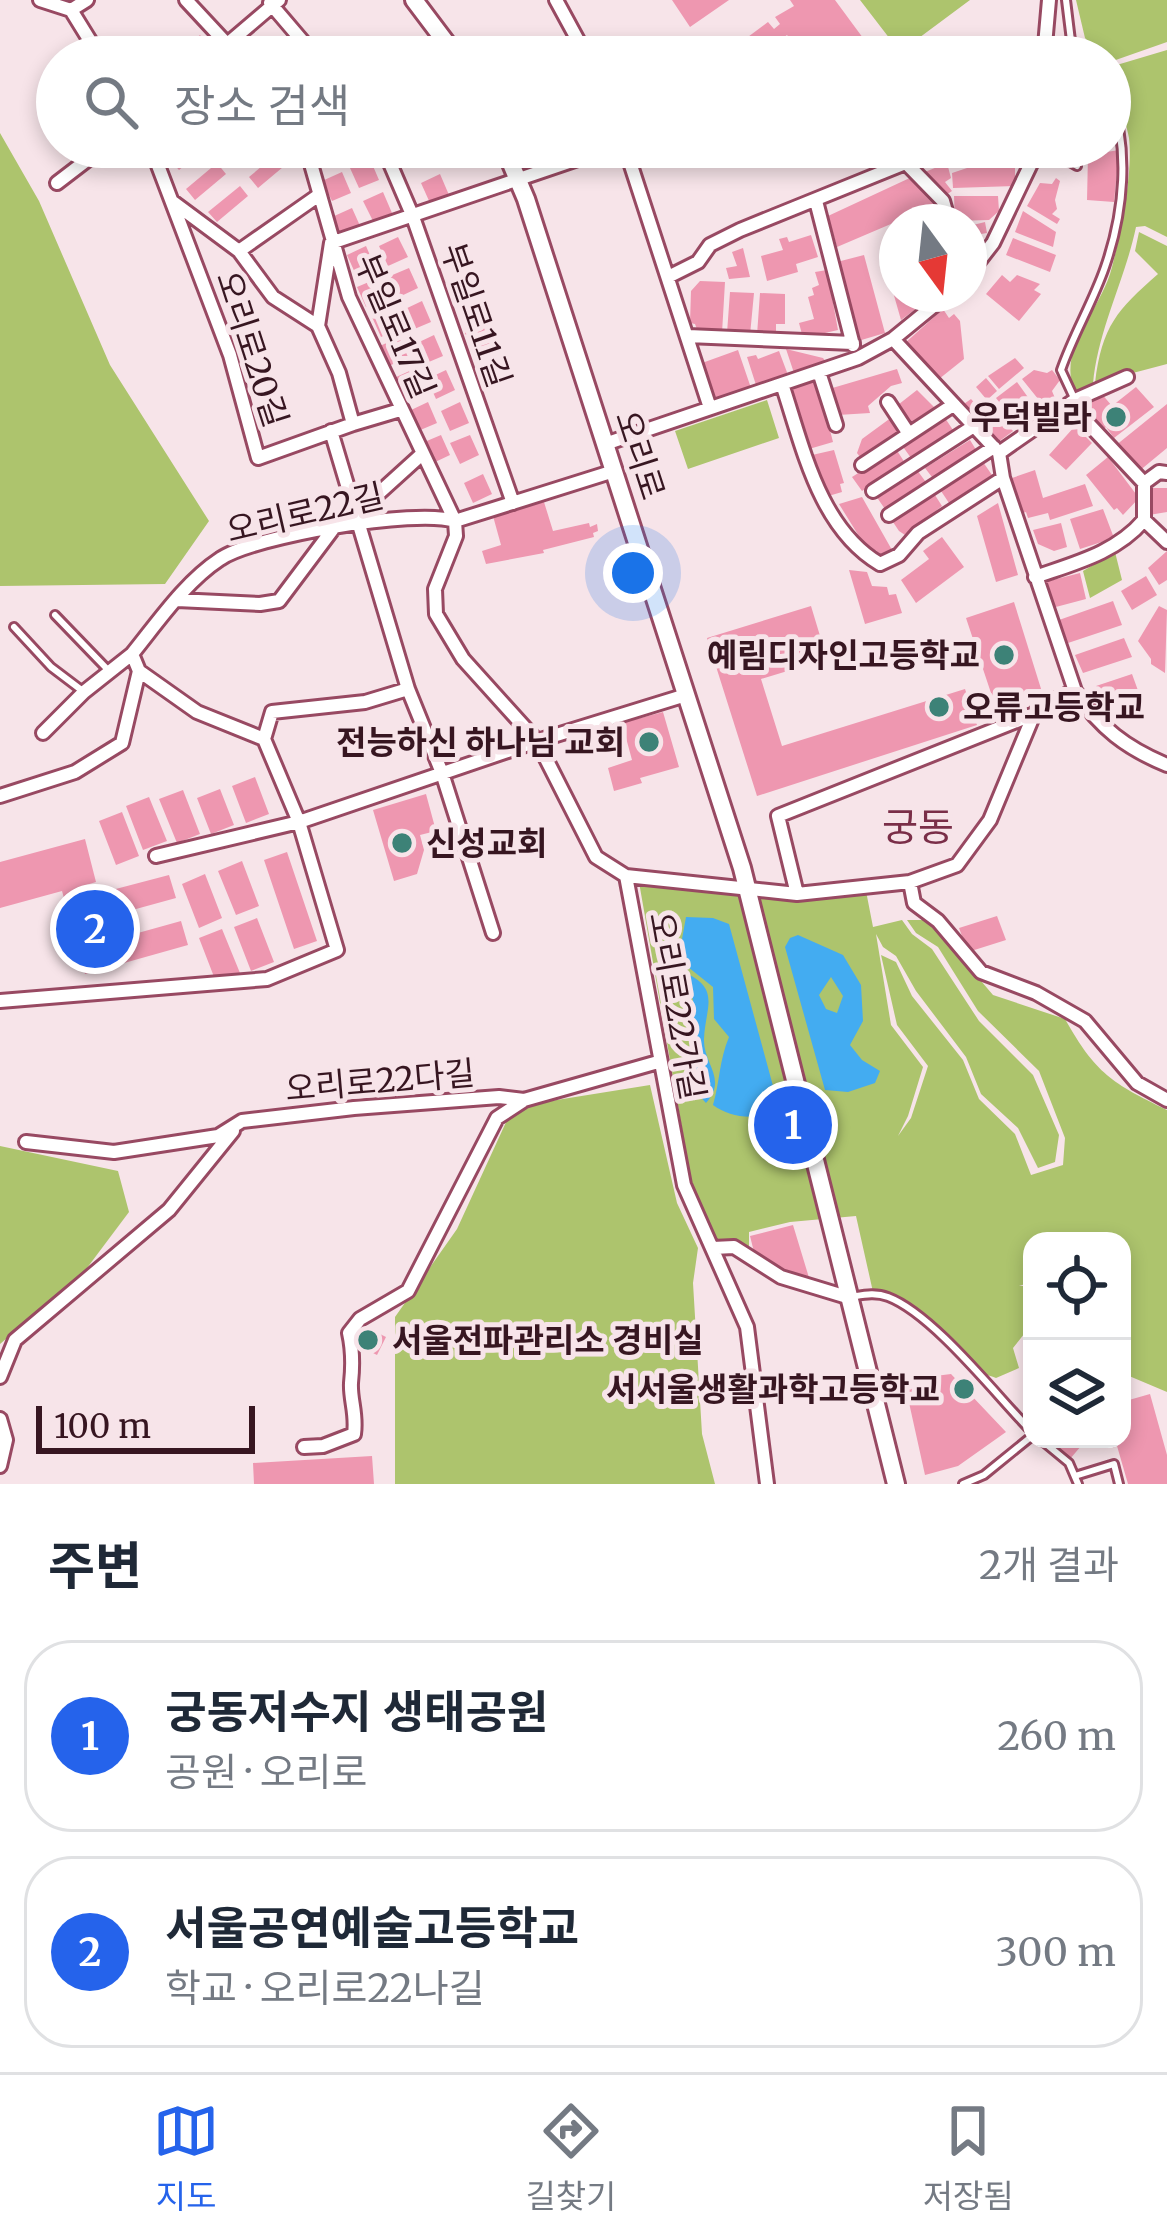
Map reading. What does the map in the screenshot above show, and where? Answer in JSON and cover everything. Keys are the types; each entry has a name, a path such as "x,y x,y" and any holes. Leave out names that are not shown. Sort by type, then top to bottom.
{"main road":[{"path":"414,0 441,36"},
{"name":"오리로","path":"513,168 747,886 896,1484"}],"street":[{"path":"40,0 71,10 87,36"},
{"path":"71,10 87,0"},
{"path":"187,0 223,36"},
{"path":"556,0 576,36"},
{"path":"1046,36 1049,0"},
{"path":"236,36 273,2 300,36"},
{"path":"57,183 77,168"},
{"name":"오리로20길","path":"159,168 230,356 258,458 400,410"},
{"name":"부일로17길","path":"312,168 349,297 455,521"},
{"name":"부일로11길","path":"392,168 513,502"},
{"path":"352,424 339,374 318,326 331,243 554,168"},
{"path":"632,168 710,408"},
{"path":"668,277 698,262 710,245 740,230 891,168"},
{"path":"911,168 945,204"},
{"path":"987,252 1031,168"},
{"name":"오리로20길","path":"239,251 319,195"},
{"name":"오리로20길","path":"172,201 239,251 273,296 318,326"},
{"path":"816,201 858,358"},
{"path":"605,444 858,358 893,339 926,312"},
{"path":"688,336 853,343"},
{"path":"893,339 996,450 1075,692 1096,722 1132,751 1167,765"},
{"path":"819,372 836,424"},
{"path":"890,515 1075,400 1127,377"},
{"path":"782,384 818,494 859,551 880,564 899,555 918,533 1003,478"},
{"path":"1035,577 1128,539 1144,520 1144,483 1085,420 1075,400"},
{"path":"887,402 909,434"},
{"path":"862,465 953,405"},
{"path":"873,491 974,426"},
{"path":"331,431 408,689 442,773 493,933"},
{"path":"896,443 934,486"},
{"path":"358,517 421,454"},
{"name":"오리로22길","path":"43,733 132,654 177,600 220,559 358,517 430,515 455,521 614,471"},
{"path":"1144,483 1160,472 1167,473"},
{"path":"1144,520 1167,542"},
{"name":"오리로22가길","path":"455,521 456,536 434,589 436,614 463,659 537,740 596,857 626,876 684,1184 747,1327 767,1484"},
{"path":"177,600 279,601 334,528"},
{"path":"132,654 139,671 197,712 264,740"},
{"path":"0,796 75,772 122,742 139,671"},
{"path":"0,1001 267,979 338,950 298,822 264,740 272,712 365,702 408,689"},
{"path":"797,894 778,816 1034,714 1045,704 1075,692"},
{"path":"156,856 298,822 686,695"},
{"path":"626,876 797,894 910,882 957,865 990,820 1034,714"},
{"path":"910,882 914,903 938,921 981,972 1085,1021 1137,1084 1167,1100"},
{"name":"오리로22다길","path":"304,1447 323,1446 354,1434 357,1414 351,1385 355,1371 349,1333 360,1319 408,1291 497,1118 524,1100 658,1062"},
{"name":"오리로22다길","path":"26,1142 114,1152 218,1136 242,1121 499,1097 524,1100"},
{"name":"오리로22다길","path":"0,1377 15,1340 169,1210 242,1121"},
{"path":"713,1249 734,1246 781,1277 847,1297"},
{"path":"0,1418 6,1440 0,1466"}],"lane":[{"path":"1066,0 1070,36"},
{"path":"1075,400 1061,370 1106,266 1123,168"},
{"path":"55,614 109,671"},
{"path":"14,627 51,667 84,692"},
{"path":"847,1297 891,1298 929,1325 1023,1424"},
{"path":"963,1484 984,1475 1023,1442"},
{"path":"1051,1448 1070,1463 1077,1480 1114,1464 1119,1484"}],"green space":[{"path":"860,0 970,0 922,36 888,36"},
{"path":"1076,0 1167,0 1167,42 1131,55 1131,36 1085,36"},
{"path":"1167,50 1167,237 1145,226 1136,227 1100,344 1093,384 1075,394 1071,360 1112,267 1131,168 1131,61"},
{"path":"0,133 39,201 110,365 209,521 165,584 0,586"},
{"path":"1139,232 1167,246 1167,364 1095,383 1107,333 1132,298 1158,274 1135,251"},
{"path":"767,400 779,438 688,469 675,431"},
{"path":"1115,552 1122,580 1090,598 1083,571"},
{"path":"639,882 803,901 866,891 873,927 902,920 932,949 979,1021 1033,1075 1059,1135 1055,1162 1038,1168 1018,1128 981,1094 966,1057 876,934 891,1025 923,1067 898,1136 911,1118 928,1066 897,1025 881,955 896,962 912,996 963,1060 979,1099 1015,1134 1031,1175 1063,1165 1065,1138 1039,1071 978,1011 938,947 916,933 907,920 929,920 993,995 1065,1019 1086,1053 1107,1075 1167,1110 1167,1392 1131,1377 1131,1232 1023,1232 1023,1285 1019,1286 1023,1286 1023,1335 1013,1348 1019,1368 996,1378 970,1366 906,1303 873,1292 856,1216 790,1222 749,1232 749,1251 714,1244 693,1192"},
{"path":"650,1085 677,1203 698,1248 693,1283 702,1434 715,1484 395,1484 395,1317 457,1229 513,1107"},
{"path":"0,1146 118,1171 129,1212 84,1272 0,1344"}],"water":[{"path":"686,917 729,924 779,1108 771,1112 746,1117 713,1105 729,1037 714,1019 713,987 688,967 682,939"},
{"path":"798,935 843,955 861,985 863,1021 850,1045 880,1071 875,1083 848,1092 825,1090 785,947","holes":["831,977 843,996 837,1013 826,1009 819,995"]},
{"path":"683,972 707,992 704,1039 715,1086 706,1103 694,1090 696,1068 688,1031 693,1000"}],"building":[{"path":"672,0 729,0 690,27"},
{"path":"790,0 835,0 862,36 749,36 768,22 774,29 780,24 775,17 794,6"},
{"path":"211,168 221,168 226,174 195,200 186,189"},
{"path":"260,168 282,168 258,188 249,177"},
{"path":"350,168 374,168 379,180 359,188"},
{"path":"948,168 951,178 945,182 952,191 943,197 920,174"},
{"path":"967,168 1015,168 1015,186 953,188 952,173"},
{"path":"1088,168 1117,168 1114,202 1087,200"},
{"path":"342,172 351,193 332,201 322,181"},
{"path":"440,174 449,195 430,203 421,183"},
{"path":"914,176 940,203 879,204 879,229 837,247 828,216"},
{"path":"1056,178 1060,181 1057,209 1052,214 1060,219 1057,224 1027,206 1040,183 1052,184"},
{"path":"240,186 248,196 217,222 208,212"},
{"path":"383,192 392,213 373,221 363,201"},
{"path":"954,196 998,196 999,211 987,220 987,204 954,204"},
{"path":"352,208 361,228 341,237 332,217"},
{"path":"1023,211 1056,232 1053,247 1015,232"},
{"path":"811,235 818,257 796,264 798,272 767,281 761,256 783,250 779,239 787,237 789,242"},
{"path":"398,237 408,257 388,266 379,246"},
{"path":"1013,238 1056,255 1050,272 1006,255"},
{"path":"366,246 375,267 356,275 347,255"},
{"path":"743,248 750,277 729,279 726,268 737,266 732,252"},
{"path":"864,255 885,333 858,341 837,262"},
{"path":"409,268 418,288 399,297 390,276"},
{"path":"827,270 838,330 803,338 799,323 814,319 808,297 819,285 815,272"},
{"path":"1002,275 1010,282 1017,275 1040,284 1034,290 1041,294 1019,321 987,293"},
{"path":"376,279 385,299 366,307 357,287"},
{"path":"700,281 725,282 722,333 698,332 690,323 691,291"},
{"path":"730,292 754,293 750,335 727,333"},
{"path":"760,293 785,294 785,324 776,324 776,335 757,335"},
{"path":"422,301 431,322 412,330 403,310"},
{"path":"391,308 400,328 381,337 372,317"},
{"path":"940,312 949,318 954,314 960,321 964,359 939,379 905,343"},
{"path":"485,324 494,345 474,353 465,333"},
{"path":"434,335 443,356 424,364 415,344"},
{"path":"399,337 408,357 389,366 380,346"},
{"path":"786,349 823,358 826,362 794,373"},
{"path":"738,350 751,388 715,400 702,363"},
{"path":"779,351 788,375 756,385 747,357 758,359"},
{"path":"1015,358 1024,368 999,389 988,376"},
{"path":"414,369 423,389 404,398 394,378"},
{"path":"897,369 902,383 891,386 868,406 870,413 838,415 829,389"},
{"path":"446,370 455,390 436,399 427,379"},
{"path":"1034,370 1052,370 1060,380 1052,391 1057,403 1047,410 1022,379"},
{"path":"986,378 997,391 987,400 976,387"},
{"path":"817,379 833,442 809,449 789,388"},
{"path":"1017,382 1040,414 1020,429 996,398"},
{"name":"우덕빌라","path":"1136,387 1154,407 1114,438 1106,427 1101,431 1083,407 1101,393 1112,406"},
{"path":"917,390 938,411 910,429 894,408"},
{"path":"971,399 982,411 991,403 1013,431 997,443 961,406"},
{"path":"428,402 437,423 418,431 409,411"},
{"path":"460,402 469,423 450,431 441,411"},
{"path":"1167,404 1167,448 1138,472 1115,446"},
{"path":"943,415 953,430 911,458 901,444"},
{"path":"892,417 903,434 863,461 857,453 862,439"},
{"path":"1075,426 1092,443 1066,470 1049,455"},
{"path":"441,435 450,455 431,464 422,443"},
{"path":"470,435 479,455 460,464 450,443"},
{"path":"970,440 978,453 935,481 925,468"},
{"path":"896,449 905,463 862,491 852,477"},
{"path":"834,450 844,483 840,484 842,492 825,497 812,455"},
{"path":"1108,457 1139,498 1123,515 1086,475"},
{"path":"983,462 992,475 949,503 941,491"},
{"path":"917,470 928,485 887,512 876,496"},
{"path":"1035,470 1043,498 1085,484 1093,506 1050,520 1048,513 1028,518 1012,478"},
{"path":"483,474 492,494 473,503 464,483"},
{"path":"1152,488 1167,488 1167,512 1149,515"},
{"path":"933,492 942,506 905,535 899,531 891,519"},
{"path":"862,497 892,550 880,557 876,550 870,554 839,504"},
{"path":"544,502 553,531 589,523 590,527 597,524 598,531 594,537 544,553 486,564 482,551 501,545 493,516"},
{"path":"998,503 1018,575 996,582 977,516"},
{"path":"1103,509 1114,538 1080,549 1070,519"},
{"path":"1061,523 1067,547 1054,551 1038,544 1033,530"},
{"path":"942,537 964,567 916,603 901,580 929,559 923,551"},
{"path":"1167,551 1167,580 1159,585 1148,568"},
{"path":"849,570 867,572 872,586 887,587 889,595 896,594 902,613 865,624"},
{"path":"1080,573 1086,599 1052,608 1045,582"},
{"path":"1146,576 1157,595 1132,610 1121,591"},
{"path":"1113,601 1122,625 1068,643 1059,620"},
{"name":"예림디자인고등학교","path":"1014,602 1042,692 1022,698 1027,714 1001,723 966,618"},
{"name":"오류고등학교","path":"811,606 827,659 761,679 782,746 965,689 977,725 757,796 707,638"},
{"path":"1159,606 1167,610 1165,673 1151,664 1138,641"},
{"path":"1124,638 1132,657 1083,673 1075,655"},
{"path":"1132,674 1140,696 1104,708 1096,686"},
{"name":"전능하신 하나님 교회","path":"663,712 679,767 614,791 608,768 632,760 622,723"},
{"path":"255,777 269,814 246,823 232,786"},
{"path":"220,789 234,825 211,834 197,798"},
{"path":"183,790 200,834 177,843 159,799"},
{"name":"신성교회","path":"426,794 436,831 420,835 424,850 417,874 394,881 373,810"},
{"path":"149,797 167,841 143,850 126,806"},
{"path":"122,812 139,856 116,865 99,821"},
{"path":"85,839 96,882 86,885 89,896 169,875 176,898 96,920 102,943 181,921 188,945 85,974 62,891 0,908 0,862"},
{"path":"287,852 317,941 294,949 264,860"},
{"path":"242,861 259,906 236,915 218,871"},
{"path":"205,874 222,918 199,928 182,884"},
{"path":"997,916 1006,940 968,952 959,928"},
{"path":"257,918 274,962 251,971 234,927"},
{"path":"222,929 240,973 216,982 199,938"},
{"path":"793,1225 810,1281 802,1282 755,1256 750,1236"},
{"name":"서울전파관리소 경비실","path":"366,1327 386,1337 377,1355 355,1344 354,1329"},
{"path":"951,1374 1006,1432 958,1466 925,1475 904,1380"},
{"path":"1150,1394 1167,1455 1167,1484 1128,1484 1118,1448 1131,1448 1131,1399"},
{"path":"1058,1448 1079,1448 1070,1459"},
{"path":"372,1456 374,1484 254,1484 253,1463"}],"place":[{"name":"우덕빌라","path":"1116,417"},
{"name":"예림디자인고등학교","path":"1004,655"},
{"name":"오류고등학교","path":"939,707"},
{"name":"전능하신 하나님 교회","path":"649,742"},
{"name":"신성교회","path":"402,843"},
{"name":"서울공연예술고등학교","path":"95,929"},
{"name":"궁동저수지 생태공원","path":"793,1125"},
{"name":"서울전파관리소 경비실","path":"368,1340"},
{"name":"서서울생활과학고등학교","path":"964,1389"}],"district":[{"name":"궁동","path":"918,827"}]}
